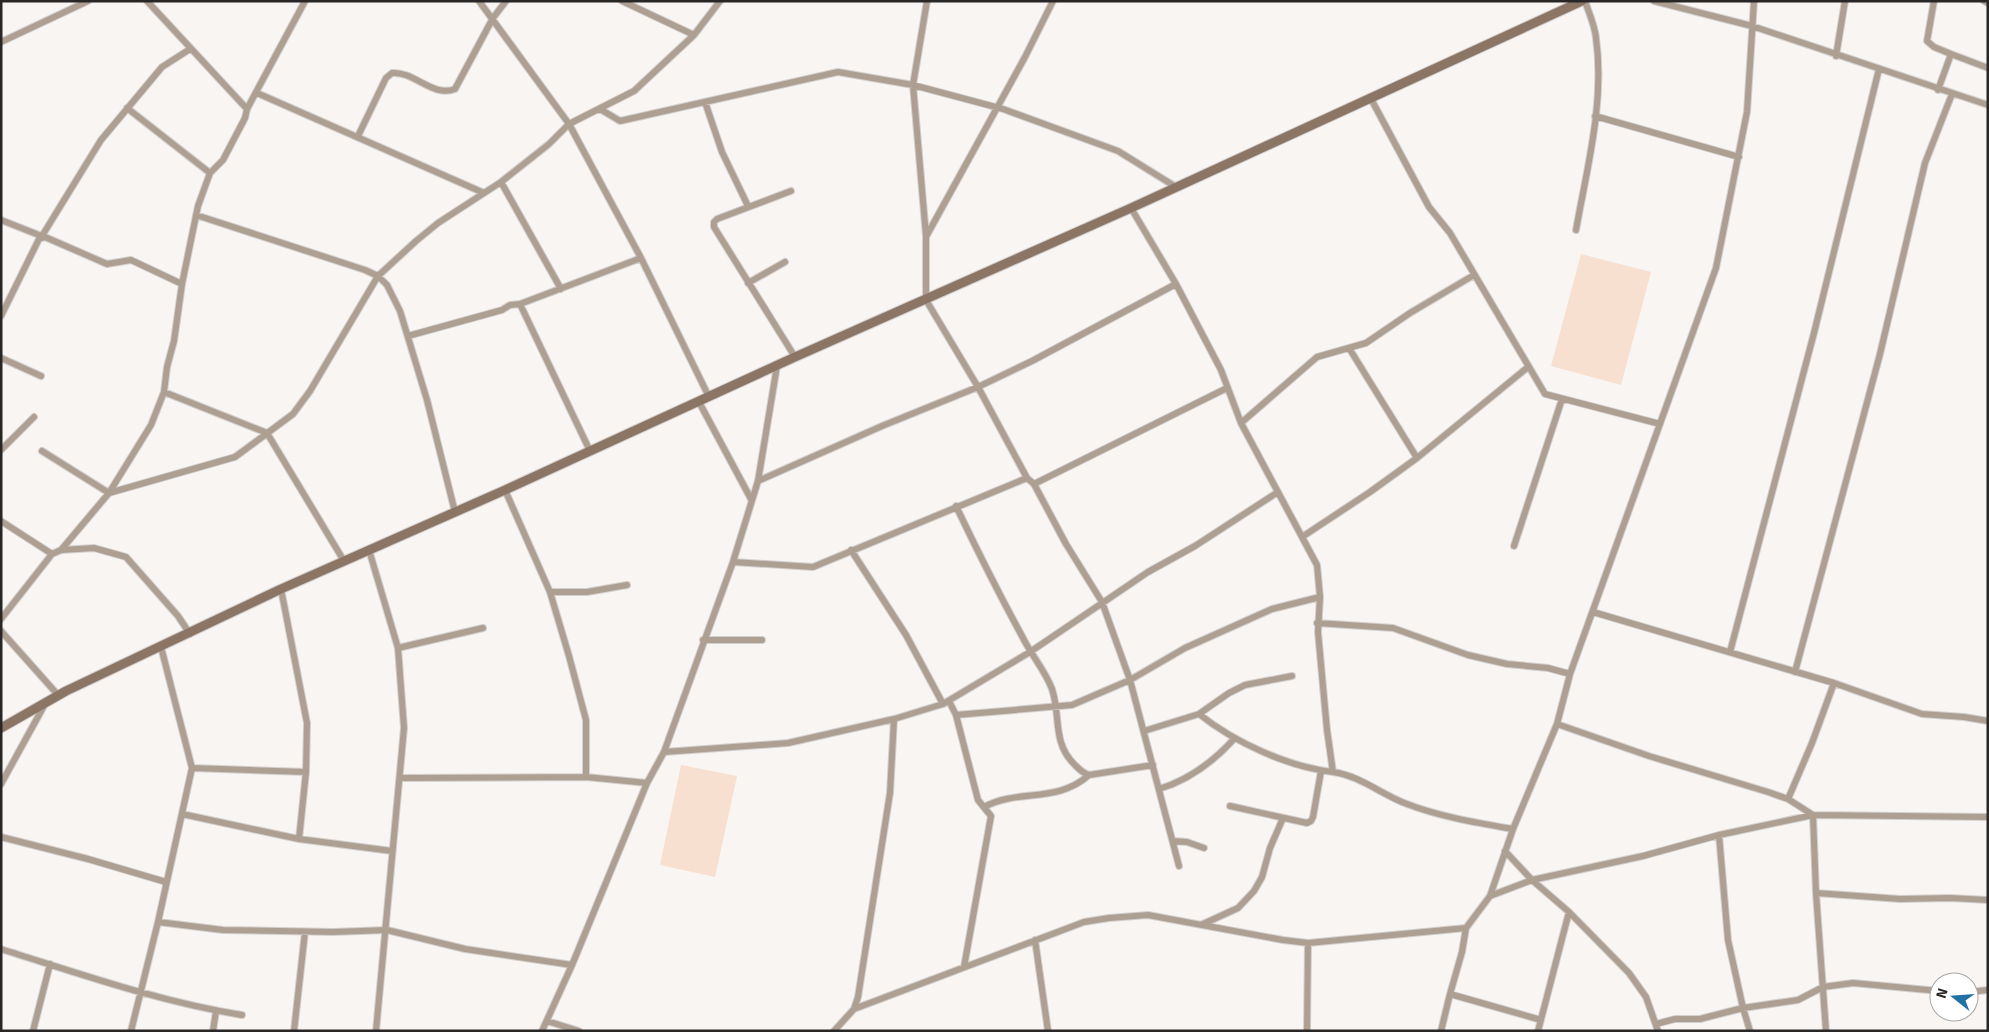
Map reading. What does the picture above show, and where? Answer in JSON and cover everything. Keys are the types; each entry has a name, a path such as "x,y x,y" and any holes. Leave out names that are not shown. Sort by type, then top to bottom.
{"main road":[{"path":"1,728 58,696 281,589 506,490 795,357 1131,208 1583,1"}],"street":[{"path":"1,42 88,1"},
{"path":"148,1 247,109"},
{"path":"61,550 109,493 151,425 164,392 182,284 198,206 210,173 223,160 247,109 305,1"},
{"path":"480,1 569,124 641,258 709,397"},
{"path":"358,136 386,78 392,72 402,74 441,91 455,89 492,18 506,1"},
{"path":"622,1 694,34"},
{"path":"42,451 109,493 235,457 294,414 310,391 378,276 438,223 501,182 549,144 569,124 634,91 694,34 720,1"},
{"path":"927,1 913,85 926,236 926,300 978,387 1027,478 1034,484 1066,544 1102,602 1130,680 1179,866"},
{"path":"926,236 1053,1"},
{"path":"1576,230 1596,116 1598,64 1596,36 1583,1"},
{"path":"1654,1 1752,26 1836,56 1988,105"},
{"path":"1441,1031 1462,952 1466,928 1490,896 1513,829 1557,724 1570,674 1716,268 1747,112 1754,1"},
{"path":"1836,56 1845,1"},
{"path":"1934,1 1927,40 1934,47 1988,68"},
{"path":"1984,1 1988,3"},
{"path":"1,316 39,239 43,236 85,165 162,67 190,49"},
{"path":"1938,90 1951,54"},
{"path":"1730,652 1812,343 1879,69"},
{"path":"600,109 620,121 838,72 913,85 996,107 1118,151 1176,187"},
{"path":"257,93 484,193"},
{"path":"1794,672 1880,354 1925,164 1952,94"},
{"path":"1370,98 1429,206 1450,234 1545,394 1660,424"},
{"path":"705,102 722,152 748,206"},
{"path":"128,108 210,173"},
{"path":"1596,116 1739,157"},
{"path":"501,182 561,289"},
{"path":"791,191 717,219 714,222 714,227 795,357"},
{"path":"1131,208 1176,284 1221,370 1241,423 1317,565 1320,597 1317,623 1333,772"},
{"path":"196,215 365,270 378,276 393,295 408,336 456,512"},
{"path":"1,220 107,264 131,260 182,284"},
{"path":"408,336 502,310 510,305 520,304 641,258"},
{"path":"748,283 785,262"},
{"path":"1241,423 1317,357 1366,343 1410,313 1474,275"},
{"path":"758,481 882,426 978,387 1032,361 1176,284"},
{"path":"520,304 590,451"},
{"path":"1349,348 1417,458"},
{"path":"1,358 41,376"},
{"path":"542,1031 572,965 647,783 664,752 703,640 733,562 758,481 777,366"},
{"path":"1302,537 1417,458 1528,366"},
{"path":"1034,484 1227,388"},
{"path":"164,392 267,433 344,561"},
{"path":"1514,546 1562,399"},
{"path":"699,402 751,499"},
{"path":"1,450 34,417"},
{"path":"733,562 813,567 1027,478"},
{"path":"506,490 550,592 586,720 586,777"},
{"path":"664,752 788,743 894,719 946,703 997,670 1030,652 1148,572 1195,546 1278,492"},
{"path":"956,506 990,577 1030,652 1046,672 1056,706 1058,732 1065,755 1080,771 1089,775"},
{"path":"1,521 52,554"},
{"path":"2,616 52,554 61,550 94,548 126,557 178,616 190,634"},
{"path":"369,550 398,648 404,728 401,778 392,851 387,930 376,1031"},
{"path":"852,550 906,635 946,703 956,715 978,800 991,816 964,967"},
{"path":"550,592 587,592 627,585"},
{"path":"281,589 307,723 306,772 299,839"},
{"path":"956,715 1072,705 1130,680 1186,648 1272,609 1320,597"},
{"path":"1593,612 1834,683 1922,714 1988,721"},
{"path":"1317,623 1393,628 1468,655 1507,664 1548,668 1570,674"},
{"path":"398,648 483,628"},
{"path":"1,631 58,696"},
{"path":"703,640 762,640"},
{"path":"131,1031 158,922 192,768 161,647"},
{"path":"1144,731 1199,714 1229,693 1245,685 1292,676"},
{"path":"1788,800 1834,683"},
{"path":"1,784 46,702"},
{"path":"1199,714 1219,730 1257,750 1321,771 1347,774 1415,807 1473,822 1513,829"},
{"path":"834,1031 854,1009 860,990 890,793 894,719"},
{"path":"1557,724 1649,756 1788,800 1813,815"},
{"path":"1159,789 1174,785 1194,774 1220,754 1234,739"},
{"path":"984,807 1007,797 1042,796 1066,789 1078,784 1089,775 1152,765"},
{"path":"192,768 306,772"},
{"path":"1230,806 1283,818 1311,821 1321,771"},
{"path":"401,778 586,777 647,783"},
{"path":"182,814 299,839 392,851"},
{"path":"1813,815 1816,893 1826,1031"},
{"path":"1490,896 1532,880 1643,856 1719,835 1813,815 1988,817"},
{"path":"1202,925 1238,908 1254,891 1262,877 1270,848 1283,818"},
{"path":"1719,835 1728,940 1750,1031"},
{"path":"1,837 88,859 166,882"},
{"path":"1173,841 1187,842 1204,848"},
{"path":"1505,851 1532,880 1570,912 1628,973 1646,997 1657,1027 1675,1019 1700,1019 1743,1008 1798,1000 1823,987 1853,983 1929,990"},
{"path":"1816,893 1900,899 1950,898 1988,900"},
{"path":"1538,1031 1570,912"},
{"path":"854,1009 1084,922 1136,915 1148,915 1308,943 1466,928"},
{"path":"158,922 223,930 305,932 387,930 465,948 572,965"},
{"path":"294,1031 305,932"},
{"path":"1035,940 1048,1031"},
{"path":"1307,1031 1308,943"},
{"path":"1,948 141,993 216,1011 242,1015"},
{"path":"33,1031 50,964"},
{"path":"1450,994 1541,1020"},
{"path":"213,1031 216,1011"},
{"path":"546,1021 580,1031"}],"shaded area":[{"path":"1581,254 1651,272 1621,385 1551,366"},
{"path":"681,765 737,776 715,877 660,865"}]}
